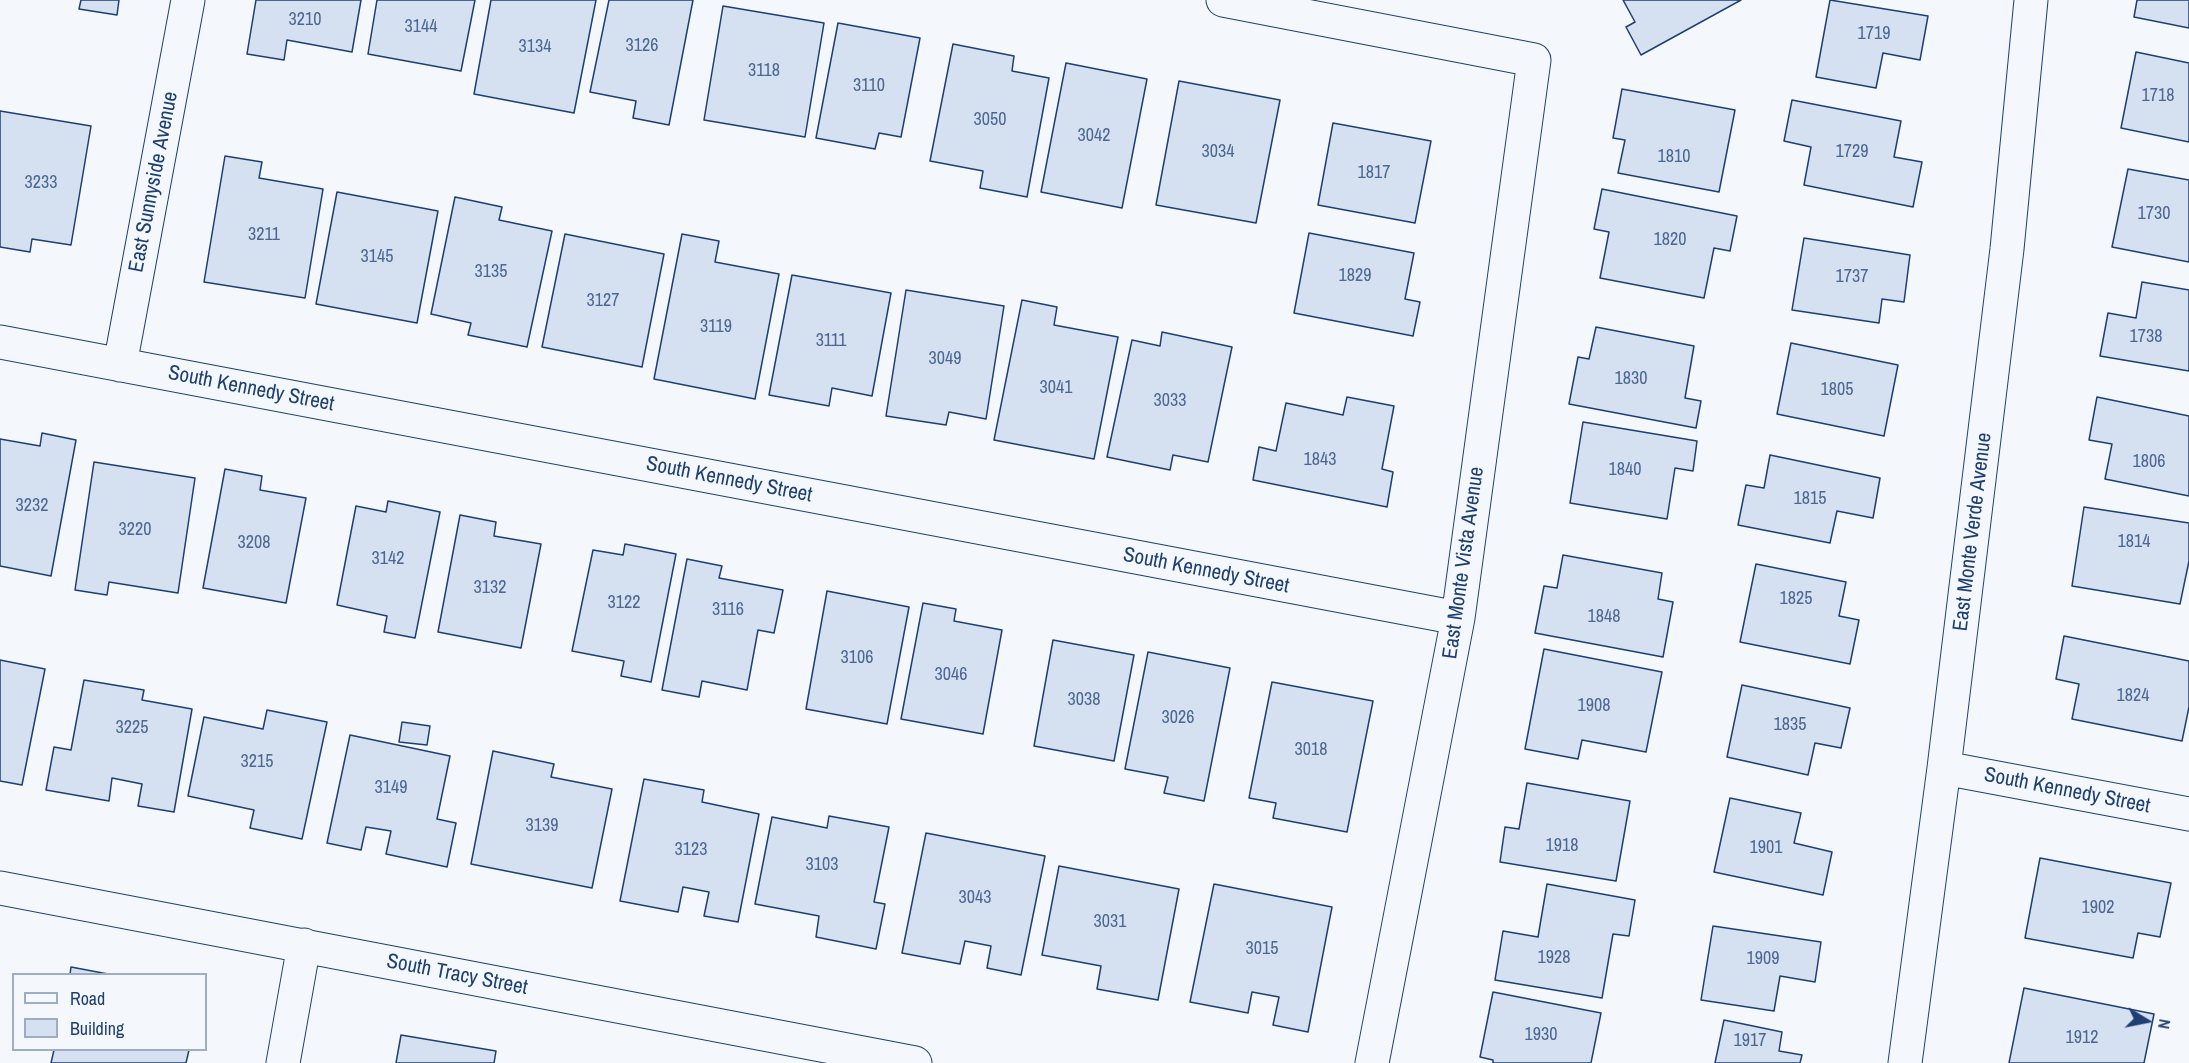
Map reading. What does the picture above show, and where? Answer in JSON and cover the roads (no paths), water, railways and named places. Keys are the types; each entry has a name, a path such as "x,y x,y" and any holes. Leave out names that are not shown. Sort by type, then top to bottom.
{"street":[{"name":"East Sunnyside Avenue","path":"120,365 188,0"},
{"name":"East Monte Vista Avenue","path":"1223,0 1534,60 1458,618 1372,1063"},
{"name":"East Monte Verde Avenue","path":"1905,1063 1944,768 2007,249 2031,0"},
{"name":"South Kennedy Street","path":"0,342 1458,618"},
{"name":"South Kennedy Street","path":"1944,768 2189,814"},
{"name":"South Tracy Street","path":"0,888 304,945 825,1055 915,1063"},
{"path":"283,1063 304,945"}]}
